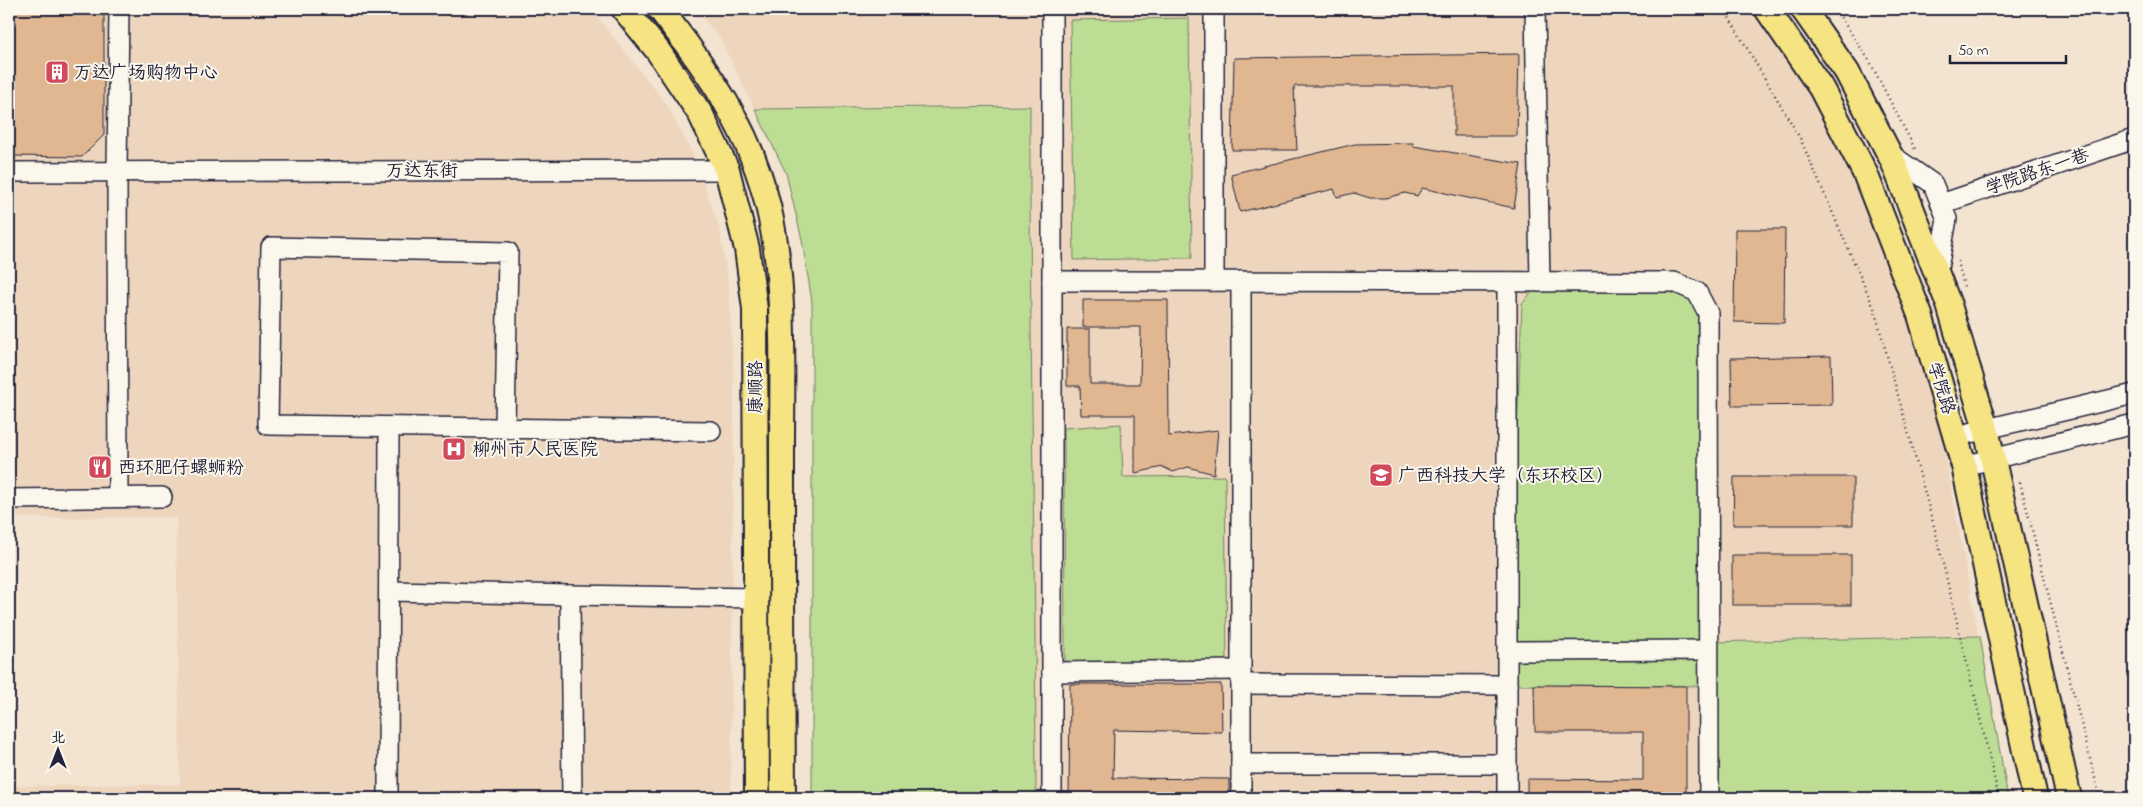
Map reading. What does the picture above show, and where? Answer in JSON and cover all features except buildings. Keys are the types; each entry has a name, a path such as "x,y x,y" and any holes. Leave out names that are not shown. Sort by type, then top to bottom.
{"main road":[{"name":"康顺路","path":"624,9 658,51 701,115 727,170 747,249 755,309 757,798"},
{"name":"康顺路","path":"660,9 698,57 729,105 754,162 769,210 772,228 776,256 782,347 783,798"},
{"name":"学院路","path":"1767,9 1821,88 1866,173 1920,314 1957,436 2035,798"},
{"name":"学院路","path":"1803,9 1847,72 1890,154 1949,305 1986,429 2069,798"}],"street":[{"path":"118,497 117,171 119,9"},
{"path":"1052,9 1052,798"},
{"path":"1214,9 1214,281"},
{"path":"1536,9 1540,282"},
{"name":"学院路东一巷","path":"1941,204 2134,138"},
{"path":"1890,154 1932,184 1947,219 1937,274"},
{"name":"万达东街","path":"9,172 727,170"},
{"path":"505,429 508,252 271,248 268,424 505,429 710,431"},
{"path":"1052,281 1674,282 1697,292 1708,313 1709,798"},
{"path":"1241,281 1241,798"},
{"path":"1507,282 1507,798"},
{"path":"1957,436 2134,394"},
{"path":"1964,466 2134,424"},
{"path":"388,798 390,427"},
{"path":"9,499 162,497"},
{"path":"390,592 756,598"},
{"path":"570,595 572,798"},
{"path":"1507,651 1708,650"},
{"path":"1052,672 1507,685"},
{"path":"1241,764 1507,764"}],"path":[{"path":"1724,9 1800,138 1874,308 1935,530 1999,798"},
{"path":"1834,9 1869,60 1919,157"}],"shaded area":[{"name":"柳州市人民医院","path":"9,9 591,9 666,103 693,154 720,230 729,288 734,383 731,798 9,798 9,786 180,784 176,517 9,518"},
{"name":"广西科技大学（东环校区）","path":"695,9 1750,9 1865,173 1920,315 2008,798 812,798 812,302 802,240 786,173 719,37"}],"green space":[{"path":"1189,18 1192,258 1074,260 1070,20"},
{"path":"1030,106 1036,798 812,798 812,302 802,240 786,173 755,109"},
{"path":"1540,282 1674,282 1708,313 1709,642 1980,636 2008,798 1709,798 1708,686 1507,685 1522,304"},
{"path":"1121,424 1123,477 1225,476 1227,668 1065,670 1064,428"}],"place":[{"name":"万达广场购物中心","path":"57,72"},
{"name":"柳州市人民医院","path":"454,449"},
{"name":"西环肥仔螺蛳粉","path":"100,467"},
{"name":"广西科技大学（东环校区）","path":"1381,475"}]}
